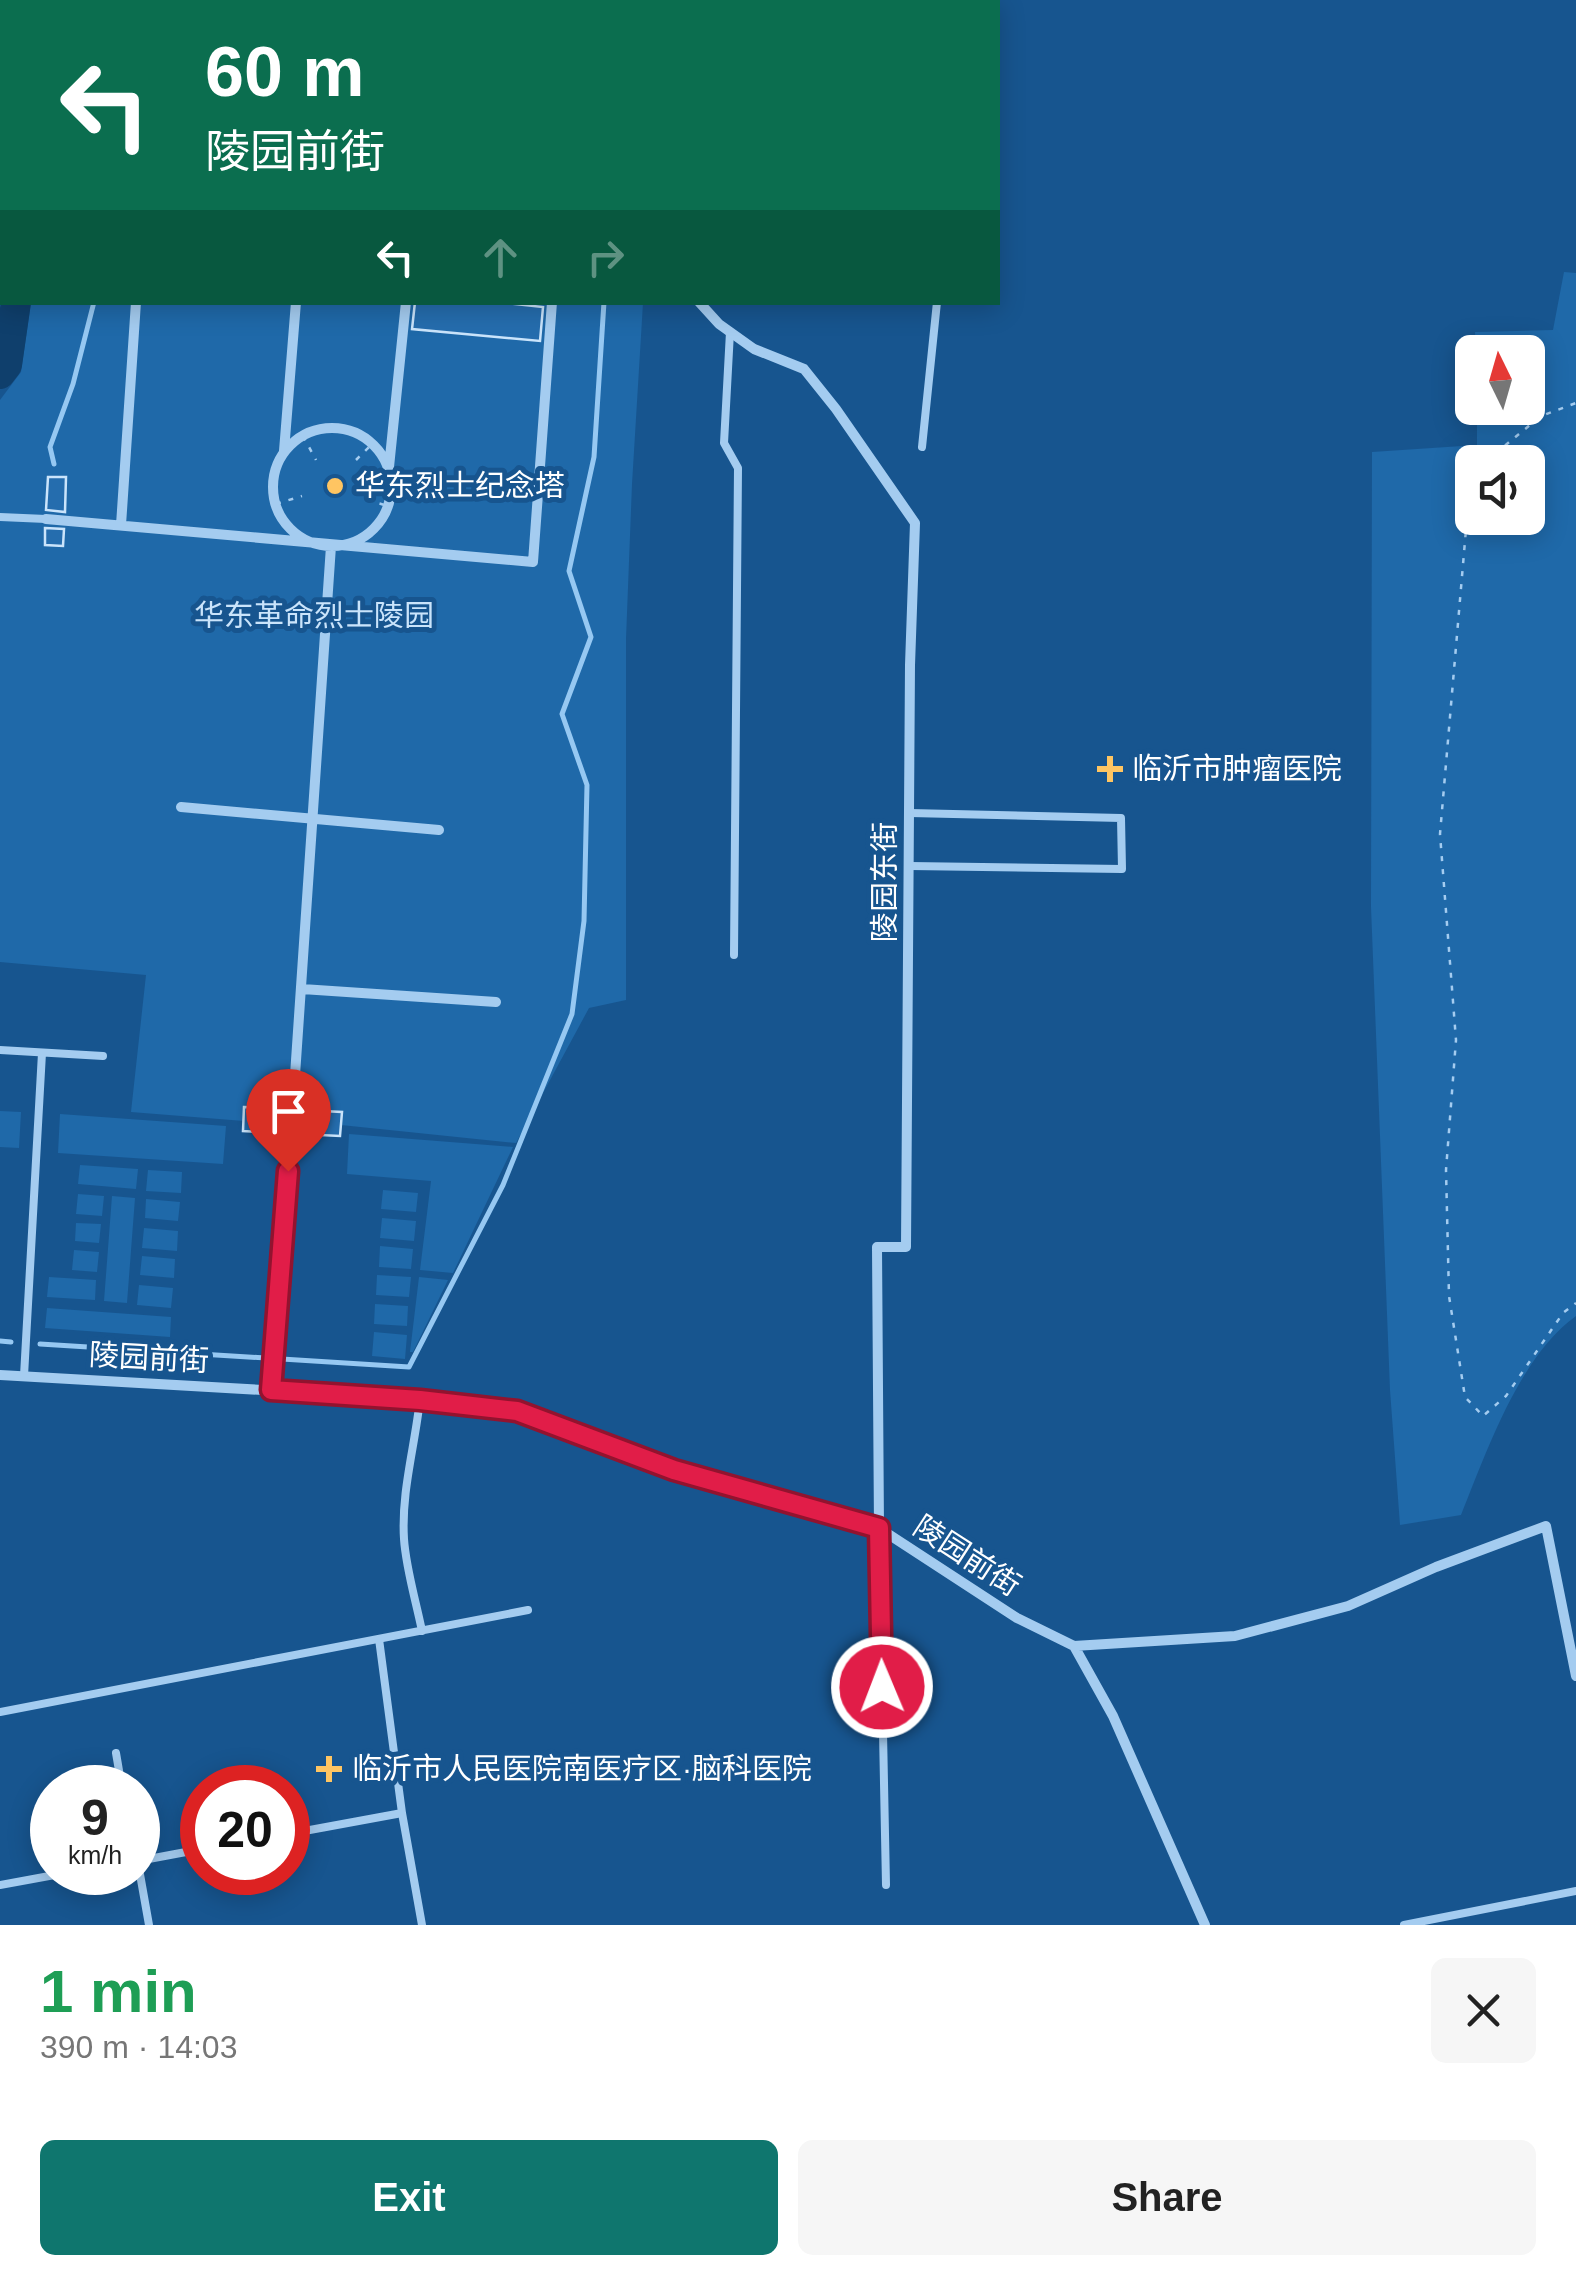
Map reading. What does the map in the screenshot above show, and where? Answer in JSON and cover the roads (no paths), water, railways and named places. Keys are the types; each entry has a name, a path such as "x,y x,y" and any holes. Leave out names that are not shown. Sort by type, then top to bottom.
{"street":[{"path":"121,526 136,305"},
{"path":"284,453 296,305"},
{"path":"388,468 372,444 350,430 332,428 303,436 284,453 276,468 276,504 283,520 295,532 310,542 331,546 365,536 379,523 392,487 388,468 406,305"},
{"path":"46,519 533,562 552,305"},
{"name":"陵园东街","path":"702,305 754,349 804,369 915,524 910,665 906,1247 877,1247 879,1528"},
{"path":"291,1134 331,546"},
{"path":"181,807 438,830"},
{"path":"302,989 496,1002"},
{"name":"陵园前街","path":"0,1374 420,1400 517,1411 674,1470 879,1528 1017,1618 1074,1646"},
{"path":"1205,1925 1113,1716 1074,1646 1235,1636 1348,1606 1436,1566 1546,1526 1576,1676"}],"lane":[{"path":"922,447 936,305"},
{"path":"730,332 724,443 738,468 734,955"},
{"path":"0,517 46,519"},
{"path":"910,814 1122,818 1122,869 910,866"},
{"path":"0,1050 103,1056"},
{"path":"24,1376 42,1053"},
{"path":"271,1390 291,1134"},
{"path":"420,1400 404,1499 404,1542 422,1631"},
{"path":"879,1528 886,1886"},
{"path":"0,1712 528,1610"},
{"path":"380,1639 402,1813 422,1925"},
{"path":"116,1753 118,1765"},
{"path":"310,1830 402,1813"},
{"path":"0,1885 30,1880"},
{"path":"1404,1925 1576,1891"},
{"path":"144,1895 149,1925"}],"waterway":[{"path":"0,374 7,365 16,305"},
{"path":"54,464 50,447 73,384 93,305"},
{"path":"40,1344 409,1367 503,1185 572,1014 584,921 587,785 562,714 591,637 569,571 594,457 604,305"},
{"path":"0,1341 11,1342"}],"place":[{"name":"华东烈士纪念塔","path":"335,486"},
{"name":"临沂市肿瘤医院","path":"1110,769"},
{"name":"临沂市人民医院南医疗区·脑科医院","path":"329,1769"}],"park label":[{"name":"华东革命烈士陵园","path":"314,616"}]}
